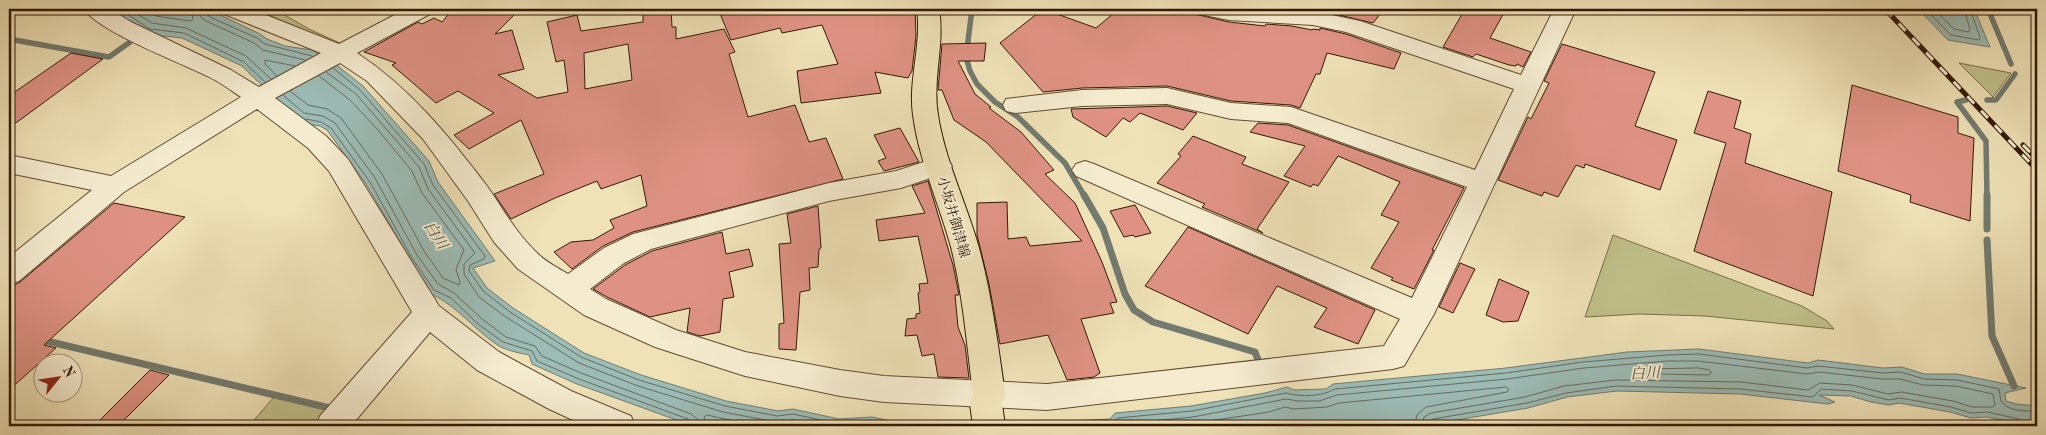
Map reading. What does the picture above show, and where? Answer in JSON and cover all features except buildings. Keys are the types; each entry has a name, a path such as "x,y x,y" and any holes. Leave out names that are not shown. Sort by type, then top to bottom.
{"main road":[{"name":"小坂井御津線","path":"928,9 932,40 924,80 925,113 964,246 976,296 988,408"}],"street":[{"path":"95,9 123,27 261,96 317,142 338,165 428,314 488,362 560,400 619,426"},
{"path":"232,9 337,55 375,76 432,133 478,194 504,235 528,262 595,307 666,339 745,364 840,383 988,408 1047,398 1393,357 1419,314 1565,9"},
{"path":"9,273 115,186 261,96 422,9"},
{"path":"1207,9 1229,13 1290,13 1352,26 1529,86"},
{"path":"1015,105 1082,98 1167,96 1231,111 1291,115 1481,182"},
{"path":"9,164 115,186"},
{"path":"570,289 612,256 631,245 829,192 902,179 939,166"},
{"path":"1085,170 1419,314"},
{"path":"332,426 428,314"}],"green space":[{"path":"255,9 274,9 309,29 342,44 337,46"},
{"path":"1959,63 2011,73 1993,97"},
{"path":"1613,235 1802,306 1827,321 1834,329 1705,316 1639,314 1585,317"},
{"path":"274,397 335,411 323,426 249,426"}],"water":[{"name":"白川","path":"111,9 208,9 267,39 285,46 312,50 334,63 363,86 429,161 438,182 495,261 473,268 487,288 513,308 584,353 641,375 726,401 778,411 793,409 839,419 872,417 934,426 693,426 577,384 532,364 529,355 510,351 499,346 450,305 431,294 366,184 327,130 320,126 300,123 242,66 182,38 155,35 126,21"},
{"path":"1918,9 1974,9 1990,47 1948,40"},
{"name":"白川","path":"1699,349 1808,363 1818,360 1883,368 1902,367 1924,374 1957,374 2026,388 2005,393 2006,401 2037,406 2037,426 1986,417 1971,418 1950,412 1899,403 1889,405 1851,396 1819,395 1835,402 1828,404 1740,394 1617,391 1567,397 1528,408 1421,426 1047,426 1070,421 1110,419 1115,413 1191,406 1265,393 1287,387 1294,390 1326,389 1333,384 1506,368 1627,352"}],"waterway":[{"path":"972,9 966,57 970,71 977,84 995,102 1018,117 1065,163 1085,197"},
{"path":"1988,9 2011,64"},
{"path":"9,39 109,57 130,42"},
{"path":"1987,100 1996,100 2015,74"},
{"path":"1966,100 1957,102 1986,141 1987,197"},
{"path":"1084,195 1103,228 1125,294 1134,310 1153,322 1255,352 1258,360"},
{"path":"1987,197 1987,229"},
{"path":"1987,240 1992,336 2014,386"},
{"path":"42,340 334,409"}],"railway":[{"path":"1885,9 2037,170"},
{"path":"2023,145 2037,159"}]}
